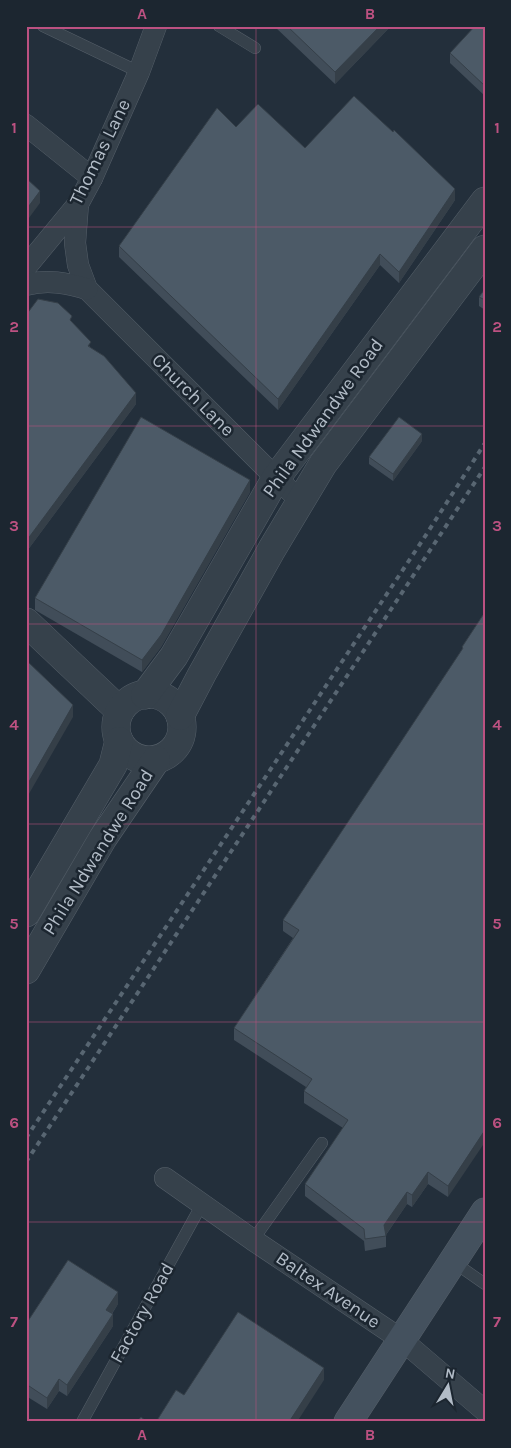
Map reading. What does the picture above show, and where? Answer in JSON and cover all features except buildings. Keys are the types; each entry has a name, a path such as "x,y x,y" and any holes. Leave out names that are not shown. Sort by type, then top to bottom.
{"main road":[{"path":"348,1422 485,1212"}],"street":[{"name":"Thomas Lane","path":"26,267 78,204 92,178 139,72 156,26"},
{"path":"26,126 92,178"},
{"name":"Phila Ndwandwe Road","path":"145,695 174,656 276,478 485,201"},
{"name":"Church Lane","path":"78,204 75,243 78,265 87,289 300,500"},
{"name":"Phila Ndwandwe Road","path":"180,716 300,500 323,464 485,249"},
{"path":"26,285 55,282 87,289"},
{"path":"26,622 120,711"},
{"path":"156,695 166,699 174,706 180,716 182,728 180,738 174,748 165,756 156,760 144,760 133,756 124,750 116,731 116,721 120,711 135,697 156,695"},
{"name":"Phila Ndwandwe Road","path":"26,913 113,764 119,741"},
{"name":"Phila Ndwandwe Road","path":"26,970 103,838 156,760"},
{"name":"Baltex Avenue","path":"165,1178 253,1240 402,1340 485,1411"}],"lane":[{"path":"43,26 139,72"},
{"path":"219,26 255,48"},
{"path":"253,1240 322,1143"},
{"name":"Factory Road","path":"82,1422 202,1204"},
{"path":"452,1261 485,1284"}],"railway":[{"path":"26,1138 485,443"},
{"path":"26,1162 485,467"}]}
